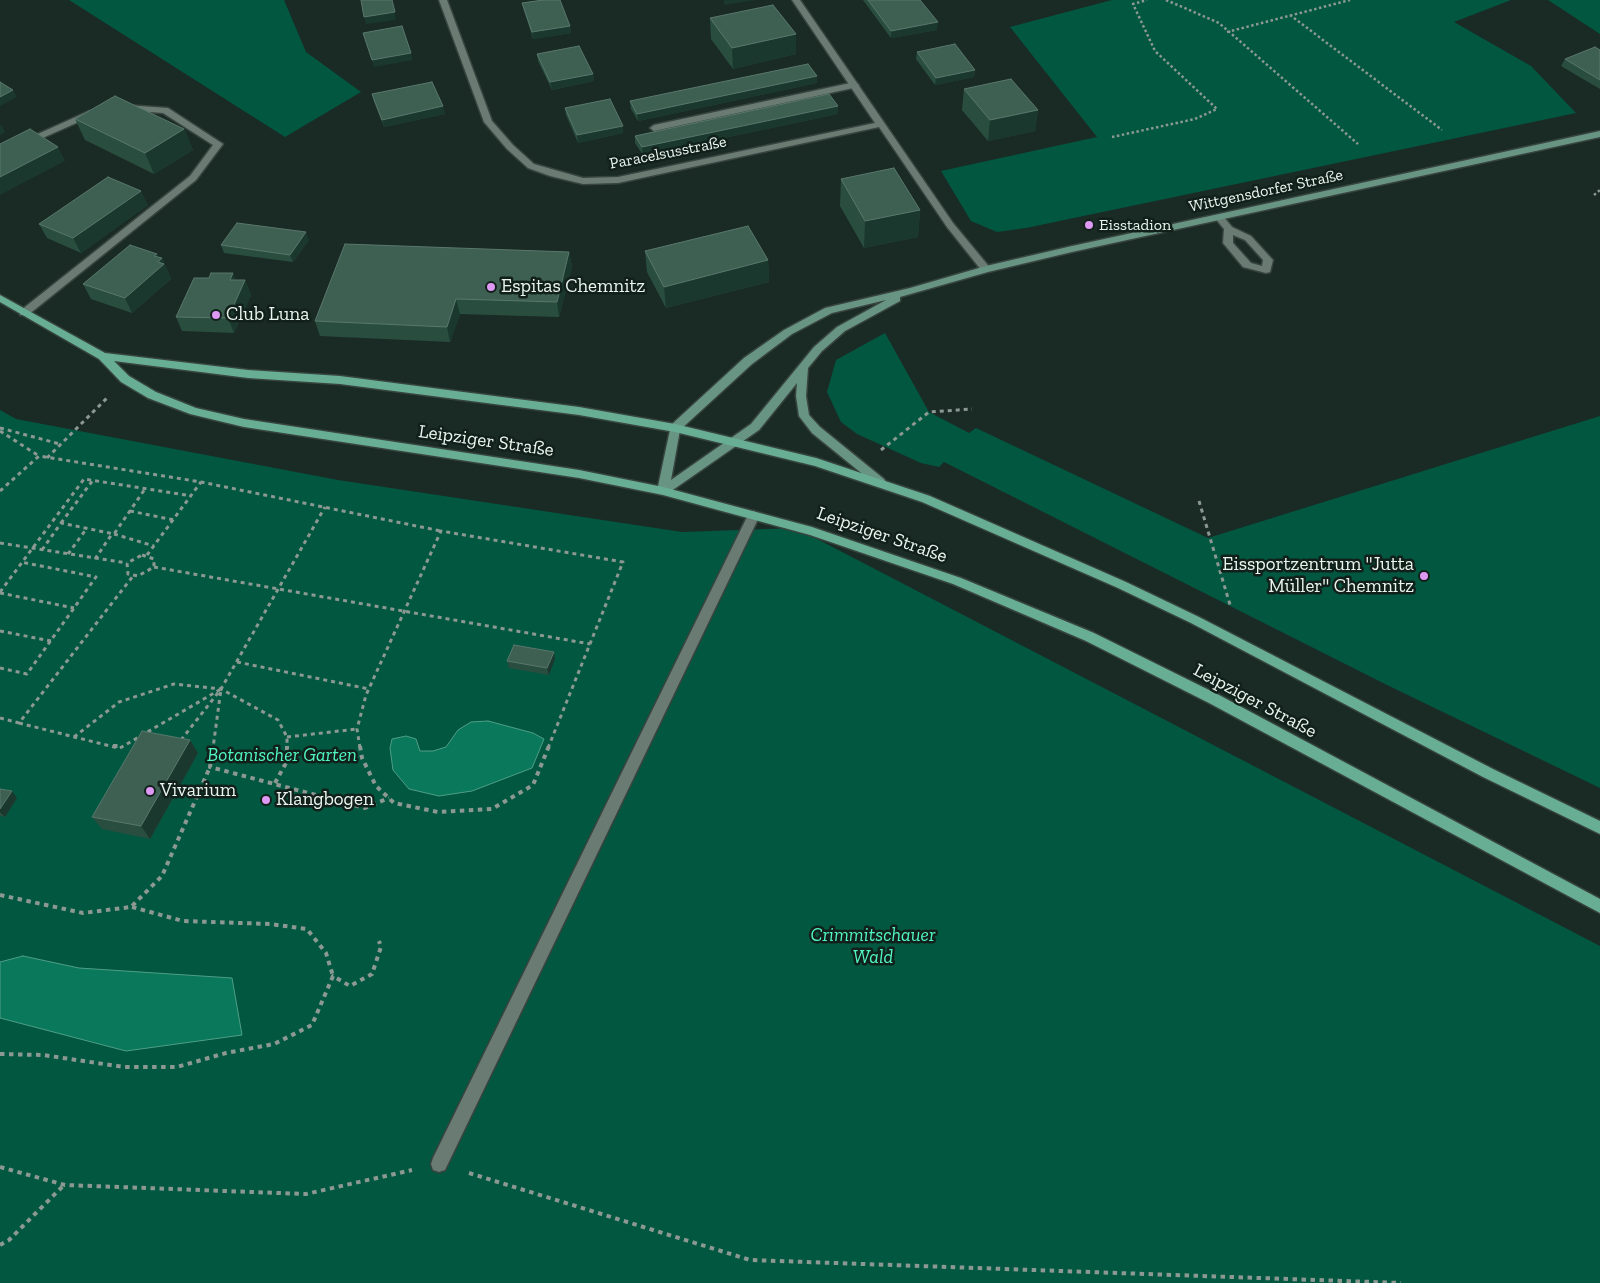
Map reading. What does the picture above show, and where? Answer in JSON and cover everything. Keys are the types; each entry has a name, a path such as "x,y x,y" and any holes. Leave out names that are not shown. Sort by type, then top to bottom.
{"main road":[{"name":"Leipziger Straße","path":"0,298 103,356 125,380 152,395 194,412 244,423 579,474 663,491 812,531 957,580 1090,637 1214,699 1600,906"},
{"name":"Leipziger Straße","path":"103,356 248,374 340,380 579,411 675,428 816,462 880,482 950,509 1122,585 1488,773 1600,828"}],"street":[{"name":"Paracelsusstraße","path":"443,0 488,122 510,147 532,166 553,174 583,181 618,180 881,124"},
{"path":"796,0 950,224 986,269"},
{"path":"654,128 855,85"},
{"path":"24,312 192,178 218,144 165,110 113,108"},
{"path":"0,154 95,111"},
{"name":"Wittgensdorfer Straße","path":"675,428 748,361 788,332 829,310 912,291 986,269 1600,134"},
{"path":"1220,218 1229,230 1248,238 1268,260 1266,270 1247,266 1228,243 1229,230"},
{"name":"Wittgensdorfer Straße","path":"663,491 755,427 803,367 841,329 912,291"},
{"path":"803,367 801,396 804,416 816,430 880,482"},
{"path":"663,491 675,428"},
{"path":"439,1164 754,515"}],"path":[{"path":"1112,137 1195,119 1217,109 1155,51 1133,4 1146,0"},
{"path":"1166,0 1219,23 1227,32 1358,144"},
{"path":"1227,32 1350,0"},
{"path":"1290,16 1442,130"},
{"path":"1594,195 1600,190"},
{"path":"47,458 125,380"},
{"path":"860,466 929,412 972,409"},
{"path":"0,430 60,444"},
{"path":"0,430 38,456 47,458 201,482 441,531 623,562 533,785 492,809 438,812 394,803 376,786 362,758 357,729 369,689 441,531"},
{"path":"0,491 38,456"},
{"path":"74,608 0,592 30,549 84,479 192,496"},
{"path":"42,550 94,480"},
{"path":"0,543 127,563 136,557 147,555 201,482"},
{"path":"95,559 145,489"},
{"path":"1199,501 1242,645"},
{"path":"179,745 221,689 325,507"},
{"path":"130,511 174,520"},
{"path":"62,523 113,534 155,546"},
{"path":"68,554 87,528"},
{"path":"147,555 154,559 154,567"},
{"path":"0,668 27,674 96,578 21,562"},
{"path":"127,563 126,571 133,576"},
{"path":"19,723 133,576 145,574 154,567 405,613 590,644"},
{"path":"0,631 51,641"},
{"path":"237,662 369,689"},
{"path":"74,737 119,702 137,696 174,684 221,689 278,720 287,737 287,761 275,784"},
{"path":"0,718 119,748 221,689"},
{"path":"131,907 162,876 210,767 221,689"},
{"path":"287,737 357,729"},
{"path":"135,739 145,740"},
{"path":"210,767 365,808 389,798"},
{"path":"0,895 83,913 131,907 183,921 270,924 307,929 326,952 333,976 312,1025 274,1044 226,1053 177,1067 124,1067 43,1055 0,1054"},
{"path":"333,976 350,986 372,974 381,947 379,941"},
{"path":"0,1167 65,1184 306,1194 439,1164 750,1260 1401,1283"},
{"path":"0,1245 9,1240 65,1184"}],"green space":[{"path":"69,0 284,0 306,52 361,92 285,137"},
{"path":"1112,0 1511,0 1454,22 1531,66 1576,113 1026,228 997,232 971,221 941,171 1097,137 1010,27"},
{"path":"1548,0 1600,0 1600,34"},
{"name":"Eissportzentrum \"Jutta Müller\" Chemnitz","path":"885,333 929,412 969,433 976,428 1208,538 1600,416 1600,788 1385,684 944,462 939,467 921,463 857,434 841,422 827,392 836,360"},
{"name":"Crimmitschauer Wald","path":"0,410 16,419 338,480 682,532 796,528 1600,946 1600,1283 0,1283"}],"shaded area":[{"path":"488,721 533,733 544,739 532,768 472,791 439,796 409,789 393,770 390,748 392,739 406,736 416,739 420,751 433,751 446,747 458,730 471,722"},
{"path":"23,956 79,968 232,978 242,1035 126,1051 0,1018 0,962"}],"building":[{"path":"361,0 392,0 395,12 364,17"},
{"path":"560,0 570,26 532,32 522,3"},
{"path":"868,0 920,0 938,22 891,31"},
{"path":"773,5 796,34 732,48 710,18"},
{"path":"402,26 411,53 372,60 363,33"},
{"path":"955,44 975,70 936,78 917,52"},
{"path":"579,46 593,74 550,82 537,54"},
{"path":"1595,47 1600,50 1600,80 1565,59"},
{"path":"808,64 817,76 637,114 630,101"},
{"path":"1011,79 1038,110 990,120 964,89"},
{"path":"0,82 13,90 0,97"},
{"path":"432,82 443,106 382,120 372,94"},
{"path":"829,94 838,106 642,147 635,136"},
{"path":"115,96 184,129 145,153 75,119"},
{"path":"610,99 623,126 577,135 565,108"},
{"path":"30,129 58,147 0,177 0,144"},
{"path":"894,168 920,210 865,221 841,179"},
{"path":"108,177 141,191 73,238 39,224"},
{"path":"237,223 306,232 290,255 221,245"},
{"path":"748,226 768,260 664,287 645,251"},
{"path":"345,244 569,252 557,302 456,299 447,327 315,321"},
{"path":"130,245 157,254 154,256 162,258 158,262 164,264 125,298 83,284"},
{"path":"211,273 233,273 230,280 245,280 228,318 176,317 194,278 209,278"},
{"path":"514,645 554,652 547,668 507,661"},
{"name":"Vivarium","path":"142,731 190,740 141,826 92,817"},
{"path":"0,789 12,791 0,809"}],"place":[{"name":"Eisstadion","path":"1089,225"},
{"name":"Espitas Chemnitz","path":"491,287"},
{"name":"Club Luna","path":"216,315"},
{"name":"Eissportzentrum \"Jutta Müller\" Chemnitz","path":"1424,576"},
{"name":"Vivarium","path":"150,791"},
{"name":"Klangbogen","path":"266,800"}],"park label":[{"name":"Botanischer Garten","path":"282,756"}]}
